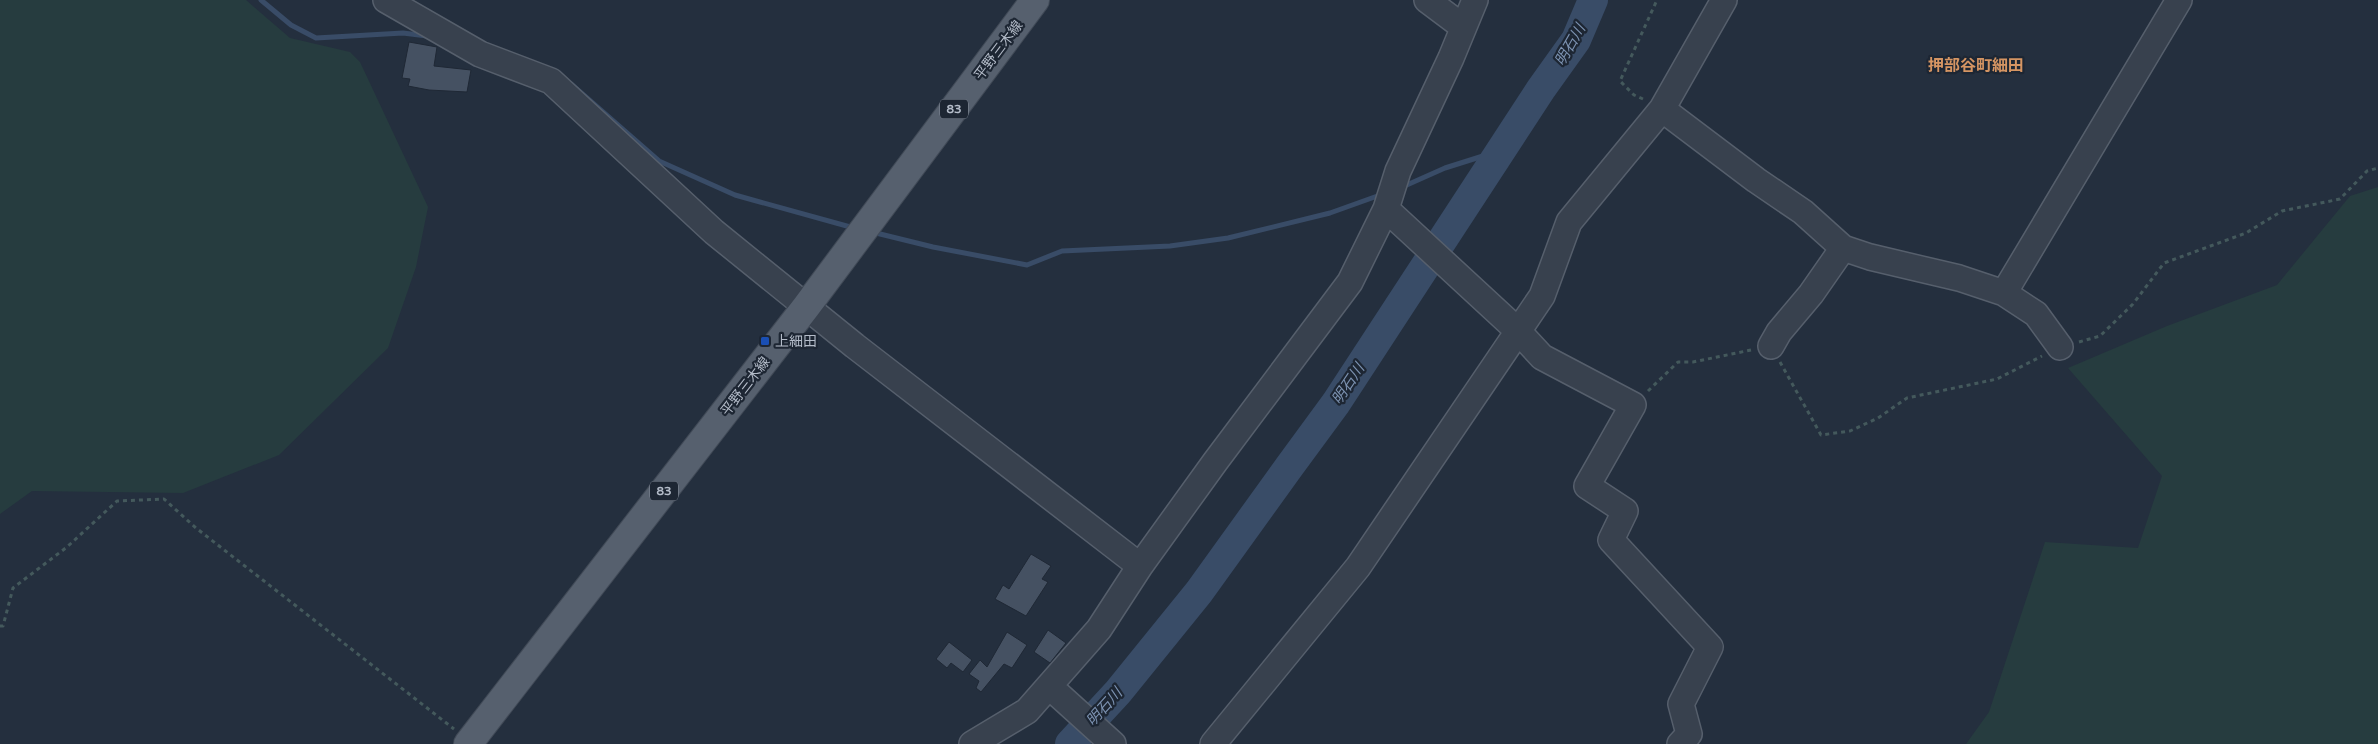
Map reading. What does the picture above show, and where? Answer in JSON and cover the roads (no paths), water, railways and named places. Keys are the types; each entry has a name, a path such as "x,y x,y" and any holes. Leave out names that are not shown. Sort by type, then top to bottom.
{"main road":[{"name":"平野三木線","path":"469,743 806,307 1035,0"}],"street":[{"path":"386,0 480,54 551,81 714,232 806,307 1140,566"},
{"path":"1427,0 1463,27"},
{"path":"972,744 1028,710 1099,630 1140,566 1215,462 1350,282 1386,209 1398,171 1451,58 1475,0"},
{"path":"1213,744 1358,567 1517,330 1542,296 1569,222 1662,109 1724,0"},
{"path":"2004,293 2179,0"},
{"path":"1662,109 1756,180 1803,212 1843,248 1870,257 1959,278 2004,293 2036,314 2060,347"},
{"path":"1386,209 1477,292 1542,357 1632,405 1587,486 1626,511 1611,540 1710,648 1681,704 1689,734 1680,744"},
{"path":"1771,346 1779,332 1811,294 1843,248"},
{"path":"1050,687 1113,744"}],"waterway":[{"path":"261,0 291,25 316,38 403,33 427,36"},
{"name":"明石川","path":"1070,744 1118,692 1199,592 1336,403 1541,89 1576,40 1593,0"},
{"path":"571,84 659,161 735,195 854,228"},
{"path":"1400,188 1445,168 1502,150"},
{"path":"872,232 933,247 1027,265 1062,251 1170,246 1228,238 1330,213 1383,194"}],"place":[{"name":"上細田","path":"765,341"}],"district":[{"name":"押部谷町細田","path":"1976,65"}]}
